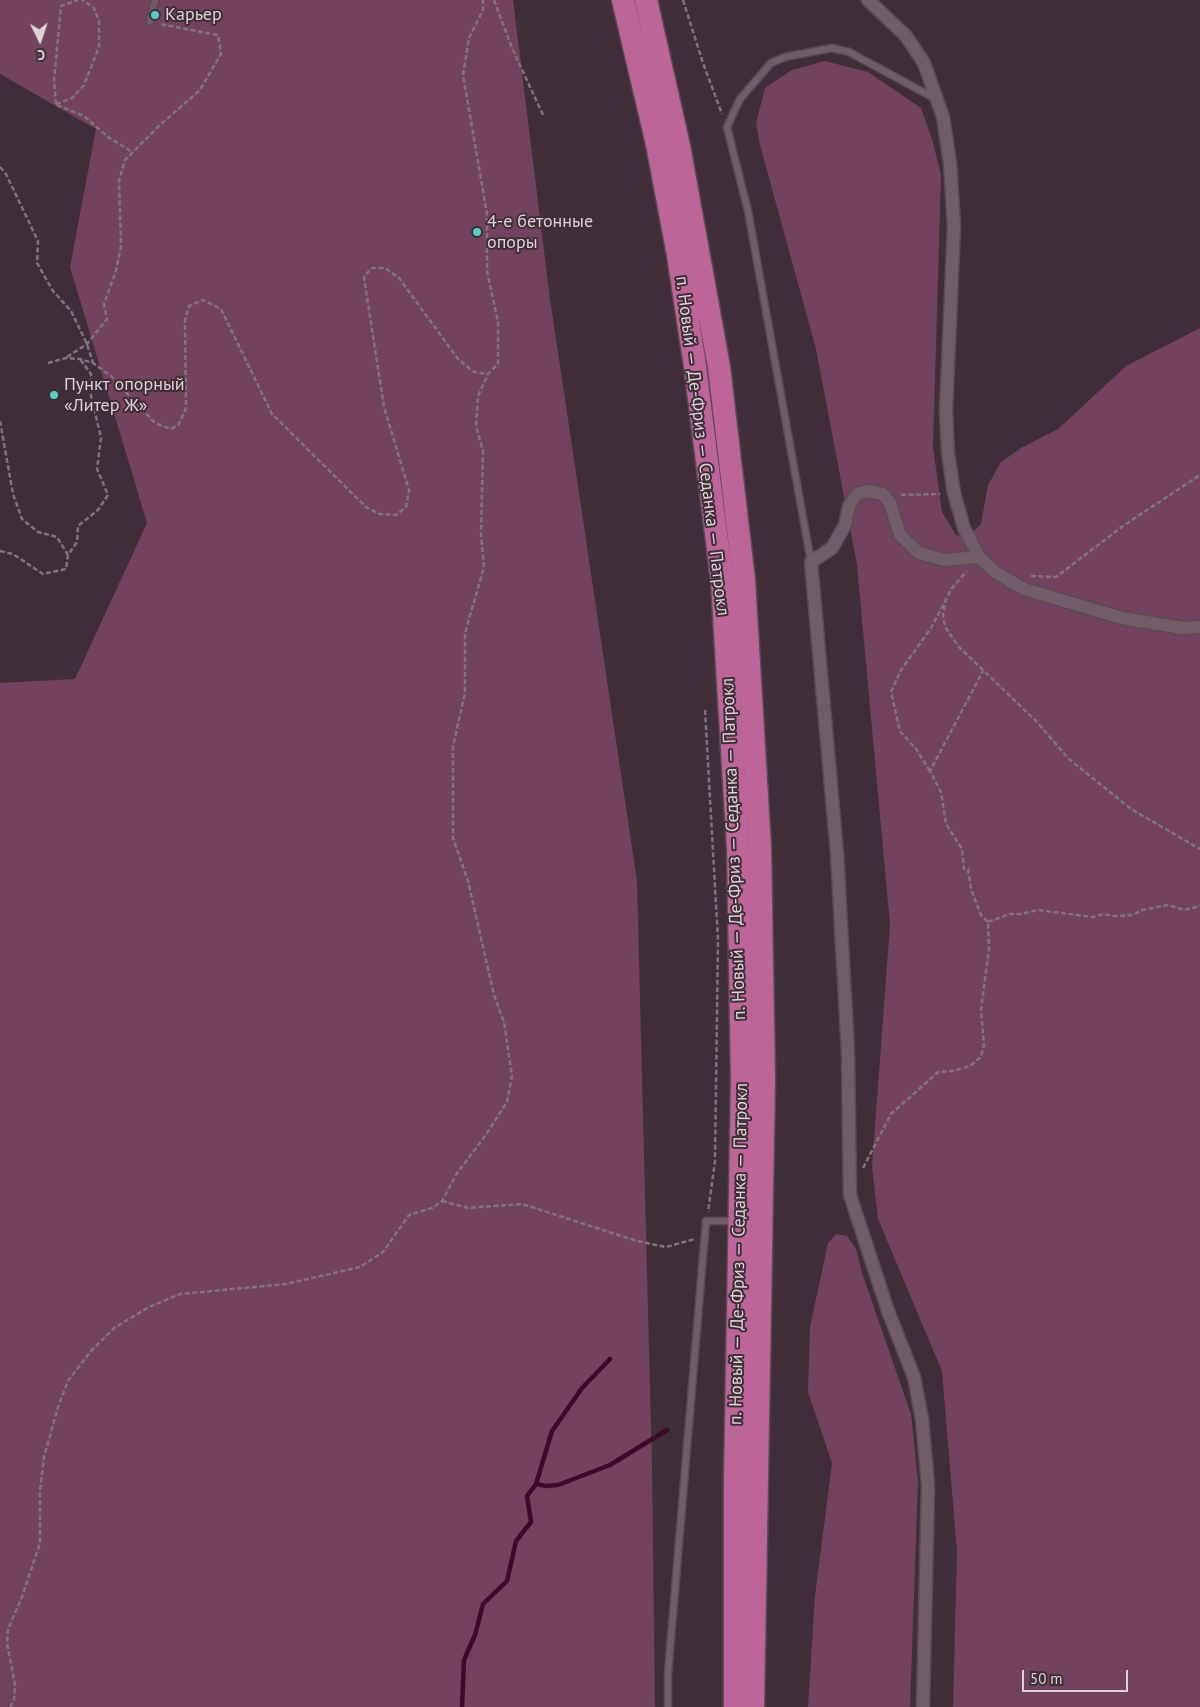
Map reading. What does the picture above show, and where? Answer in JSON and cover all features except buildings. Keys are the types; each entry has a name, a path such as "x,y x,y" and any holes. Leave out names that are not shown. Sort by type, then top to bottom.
{"highway":[{"name":"п. Новый — Де-Фриз — Седанка — Патрокл","path":"623,0 657,144 678,255 695,366 722,581 738,849 742,1080 735,1483 735,1707"},
{"name":"п. Новый — Де-Фриз — Седанка — Патрокл","path":"646,0 679,146 716,349 746,610 760,847 764,1078 753,1707"}],"street":[{"path":"868,0 906,36 924,63 938,100 950,163 954,226 946,411 954,494 964,528 979,557 995,572 1024,589 1122,618 1182,628 1200,626"},
{"path":"922,1707 928,1485 922,1419 914,1377 888,1312 850,1195 848,1053 838,862 811,562 832,548 845,525 849,506 857,494 868,490 883,494 890,502 900,534 919,553 944,560 979,557"}],"lane":[{"path":"150,22 155,0"},
{"path":"811,562 748,211 727,127 740,99 771,63 785,57 832,48 857,56 938,100"},
{"path":"668,1707 668,1673 706,1221 733,1221"}],"path":[{"path":"56,104 54,80 61,6 78,0"},
{"path":"56,104 72,98 84,85 99,47 99,21 94,8 82,0"},
{"path":"10,1707 14,1700 15,1685 7,1643 8,1629 22,1597 40,1543 40,1490 44,1457 58,1407 68,1381 90,1352 114,1328 148,1307 180,1294 286,1284 360,1267 383,1252 409,1215 432,1208 442,1201 456,1173 483,1139 507,1102 512,1076 504,1022 494,995 468,881 452,838 453,746 465,693 465,634 484,567 481,535 483,451 476,426 478,396 488,374 498,364 498,322 487,271 487,214 463,75 469,38 483,10 483,0"},
{"path":"494,0 512,48 544,117"},
{"path":"683,0 703,63 727,127"},
{"path":"48,363 66,358 87,344 107,319 104,304 116,271 121,246 119,181 125,160 200,90 221,54 218,35 150,22"},
{"path":"56,104 84,116 108,137 133,152"},
{"path":"0,167 6,174 38,241 36,263 53,291 71,311 87,344 93,363"},
{"path":"66,358 80,359 93,363 111,376 155,423 171,429 179,424 186,408 185,320 189,306 203,300 221,309 272,414 366,507 380,514 396,514 406,507 409,490 384,407 365,292 364,278 371,268 385,268 399,278 458,359 474,372 488,374"},
{"path":"0,551 14,554 27,561 43,574 66,569 68,556 77,542 78,526 98,510 108,495 97,469 101,438 91,394 91,374 80,359"},
{"path":"0,421 13,494 22,519 38,532 57,537 68,556"},
{"path":"1023,576 1056,576 1123,526 1200,475"},
{"path":"883,494 917,496 954,494"},
{"path":"862,1170 890,1114 938,1072 970,1066 981,1057 984,1045 981,1010 988,957 988,922 981,915 971,889 968,869 964,869 962,849 946,824 941,792 916,749 900,731 890,692 901,670 931,628 952,588 979,557"},
{"path":"946,598 943,616 945,627 959,647 1036,721 1069,759 1131,809 1200,849"},
{"path":"930,771 983,671"},
{"path":"705,710 718,950 716,1161 706,1221"},
{"path":"988,922 1010,914 1021,914 1038,910 1093,917 1103,914 1114,916 1133,915 1142,910 1168,905 1184,910 1200,906"},
{"path":"442,1201 468,1208 522,1204 628,1238 666,1247 706,1236"}],"shaded area":[{"path":"0,0 513,0 550,299 637,881 652,1466 655,1707 0,1707 0,683 75,679 147,523 70,267 96,129 0,74"},
{"path":"825,61 868,72 921,108 932,139 941,175 933,447 942,512 956,535 967,538 981,524 988,485 1001,462 1021,448 1058,429 1126,366 1200,328 1200,1707 953,1707 957,1551 942,1371 878,1219 872,1167 890,925 857,565 816,349 760,145 756,123 765,88 792,70"},
{"path":"836,1234 847,1236 856,1249 862,1273 911,1414 918,1481 910,1707 808,1707 815,1596 832,1463 808,1392 810,1327 828,1243"}],"waterway":[{"path":"462,1707 464,1660 475,1635 483,1604 507,1581 516,1541 531,1522 527,1496 536,1484 552,1431 582,1388 610,1359"},
{"path":"536,1484 546,1486 558,1485 610,1465 667,1430"}],"place":[{"name":"Карьер","path":"155,15"},
{"name":"4-е бетонные опоры","path":"477,232"},
{"name":"Пункт опорный «Литер Ж»","path":"54,395"}]}
